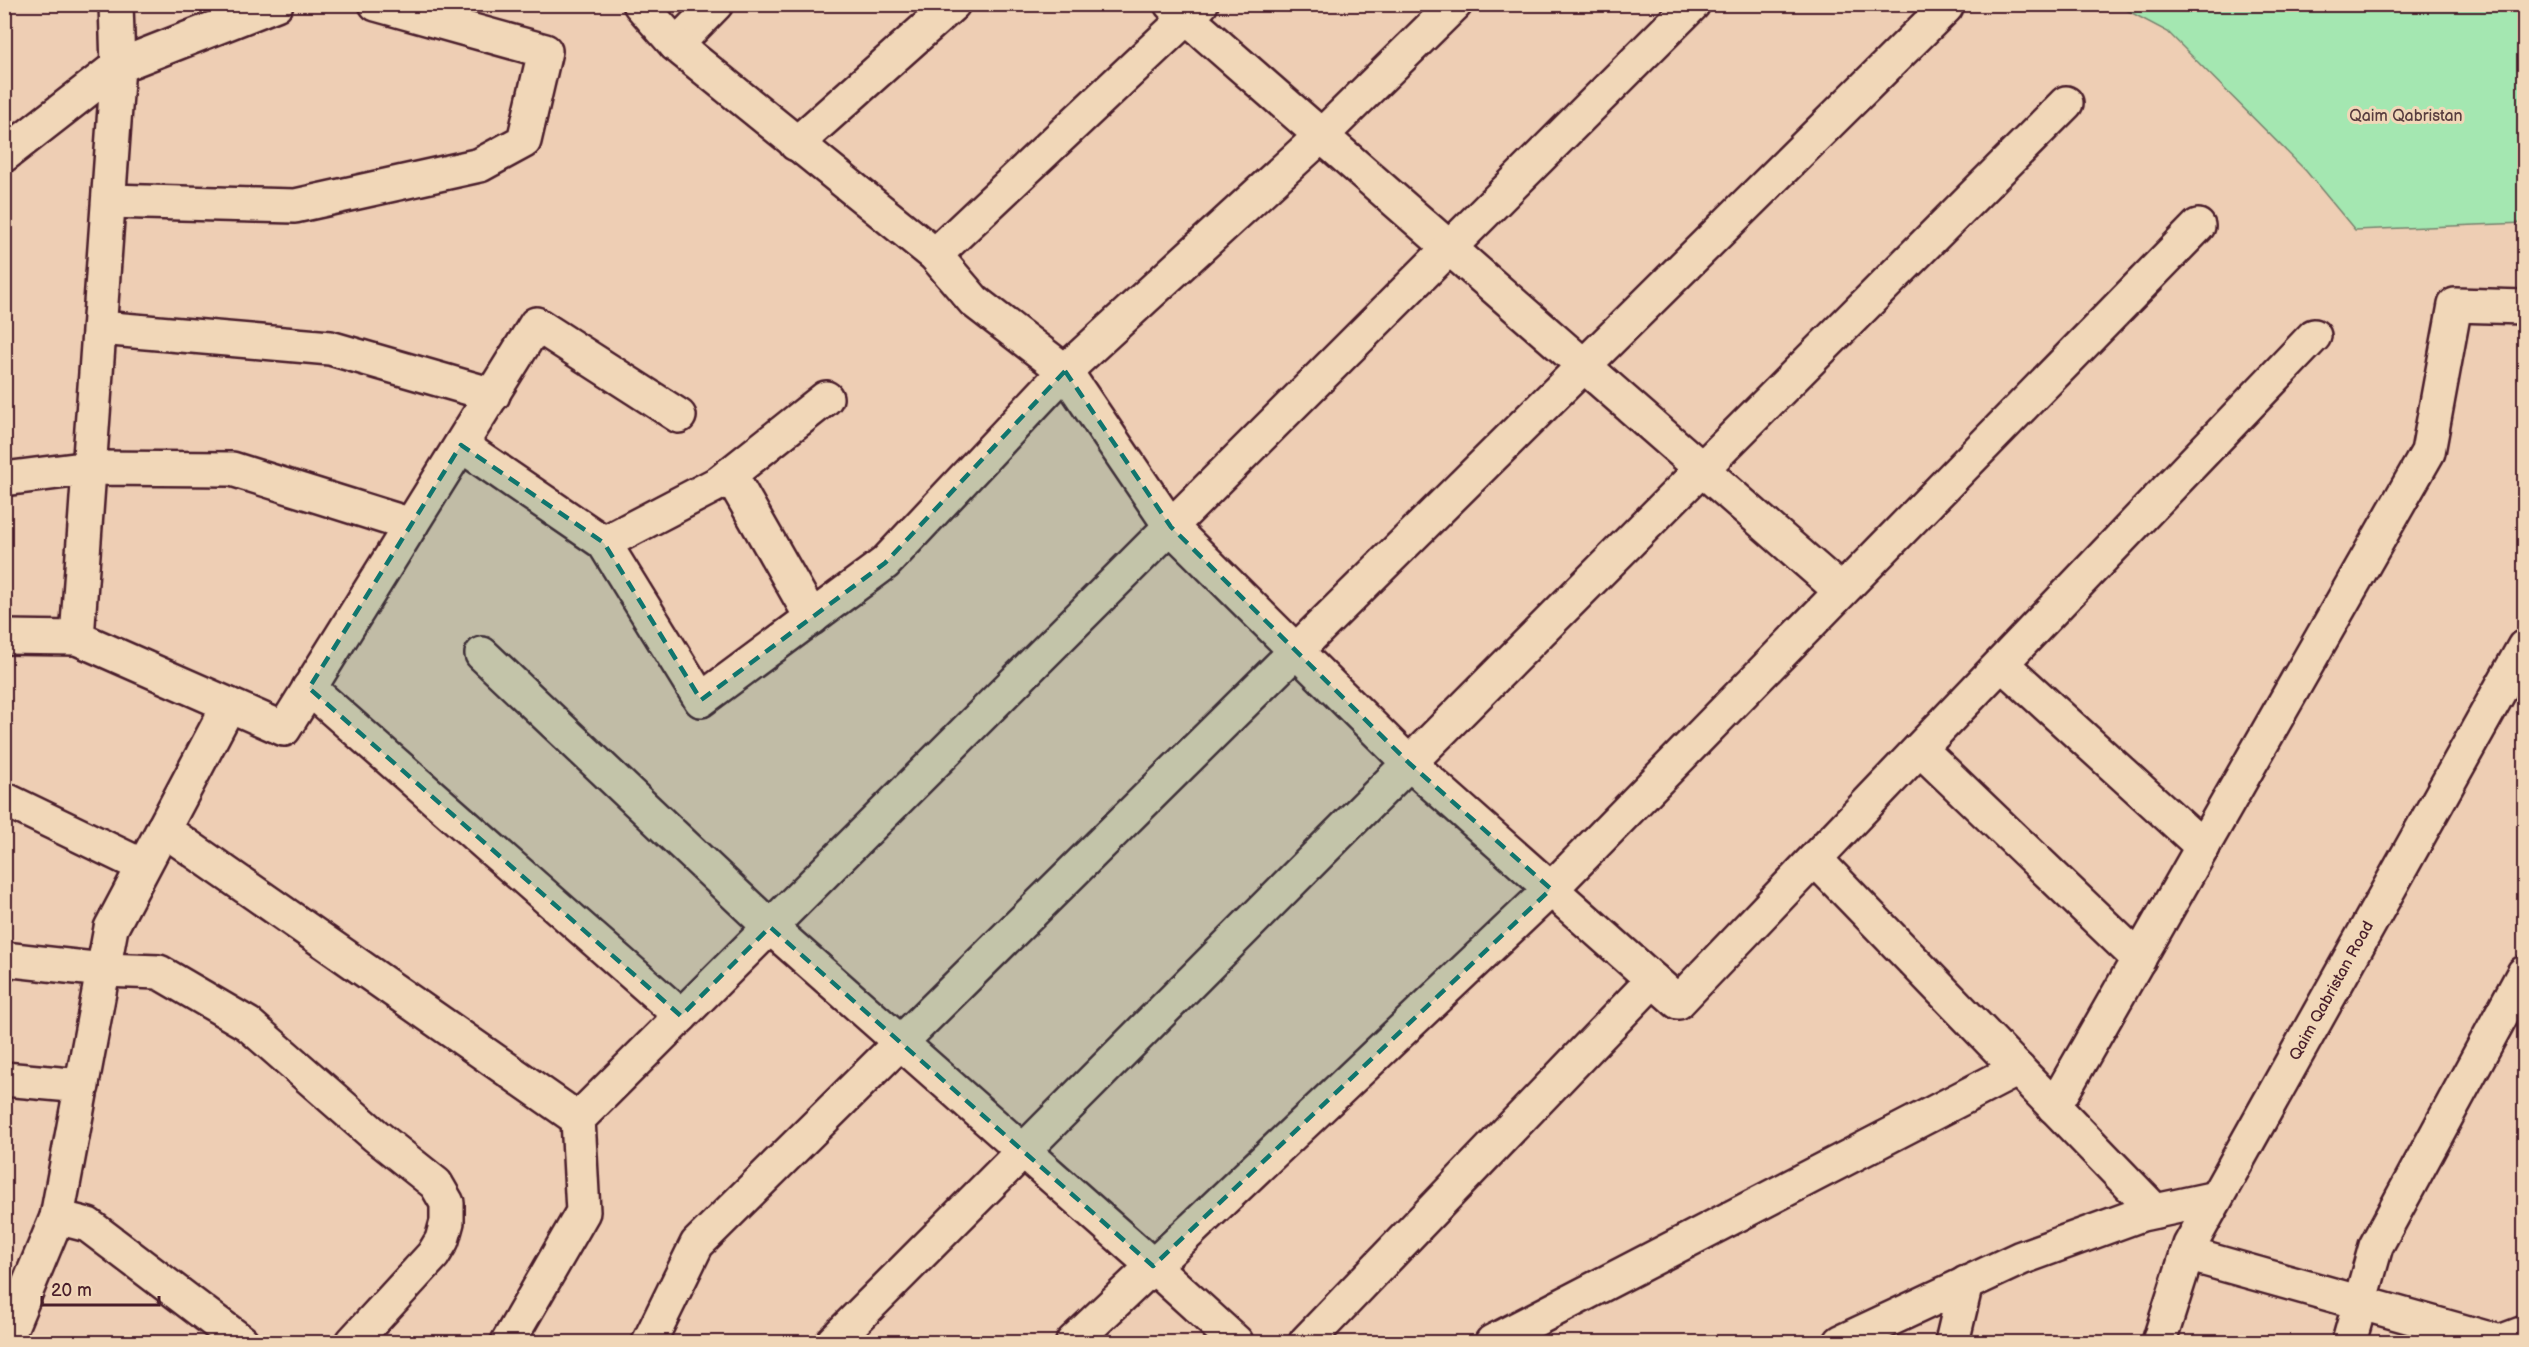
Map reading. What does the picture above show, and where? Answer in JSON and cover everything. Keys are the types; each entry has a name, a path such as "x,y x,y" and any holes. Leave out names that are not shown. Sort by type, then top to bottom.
{"street":[{"path":"78,638 118,66 116,4"},
{"path":"4,155 118,66 276,4"},
{"path":"109,201 295,206 480,165 524,141 545,51 376,4"},
{"path":"640,4 676,45 935,255 974,301 1065,371 1171,527 1409,763 1678,1002 2314,336"},
{"path":"676,45 716,4"},
{"path":"796,144 953,4"},
{"path":"461,445 604,543 701,700 885,564 1065,371 1321,136 1455,4"},
{"path":"508,1342 583,1212 578,1119 1694,4"},
{"path":"649,1342 697,1244 1946,7"},
{"path":"935,255 1186,9 1321,136 1841,591"},
{"path":"833,1342 2066,103"},
{"path":"1073,1342 1551,889 2198,226"},
{"path":"2054,1107 2428,452 2455,305 2524,307"},
{"path":"4,637 78,638 284,729 536,324 679,416"},
{"path":"100,328 330,348 493,395"},
{"path":"604,543 719,483 826,398"},
{"path":"4,479 90,468 232,469 411,525"},
{"path":"730,474 812,618"},
{"name":"Qaim Qabristan Road","path":"2159,1342 2187,1254 2216,1198 2524,647"},
{"path":"482,654 770,927 1236,1342"},
{"path":"2002,664 2203,847"},
{"path":"309,688 681,1016"},
{"path":"4,1342 57,1217 111,928 229,705"},
{"path":"1920,749 2139,959"},
{"path":"4,799 143,866"},
{"path":"163,829 578,1119"},
{"path":"1815,859 2155,1211"},
{"path":"4,959 103,970 159,972 248,1024 376,1136 436,1185 447,1203 447,1222 442,1240 433,1255 353,1342"},
{"path":"2349,1342 2376,1246 2524,973"},
{"path":"1306,1342 1653,980"},
{"path":"1492,1342 2018,1069"},
{"path":"4,1078 82,1086"},
{"path":"1841,1342 2021,1258 2155,1211 2216,1198"},
{"path":"57,1217 88,1226 242,1342"},
{"path":"2187,1254 2500,1342 2524,1334"},
{"path":"1952,1342 1966,1283"}],"highlighted area":[{"path":"1065,371 1171,527 1409,763 1551,889 1153,1266 770,927 681,1016 309,688 461,445 604,543 701,700 885,563"}],"green space":[{"name":"Qaim Qabristan","path":"2117,5 2524,5 2524,223 2355,230 2306,171 2168,32"}]}
